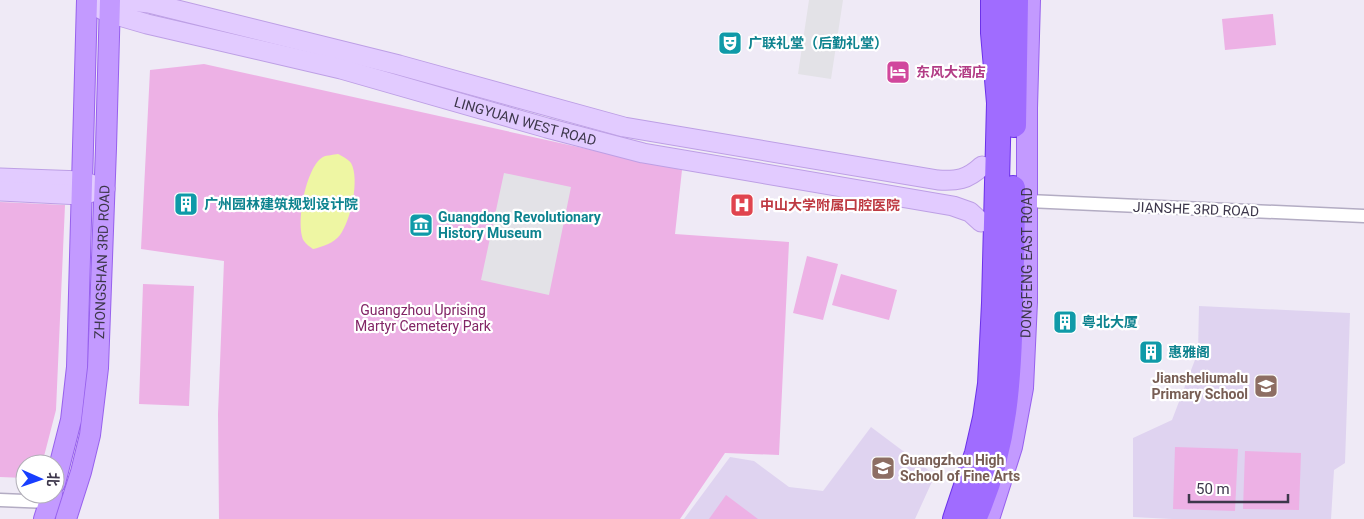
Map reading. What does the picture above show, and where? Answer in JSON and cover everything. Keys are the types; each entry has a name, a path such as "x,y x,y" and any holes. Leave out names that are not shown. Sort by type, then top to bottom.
{"highway":[{"path":"955,519 977,453 990,384 994,303 998,103 993,33 994,0"},
{"name":"DONGFENG EAST ROAD","path":"974,519 996,456 1006,406 1010,356 1016,0"},
{"path":"942,519 961,454 971,409 976,369 983,103 993,33"}],"main road":[{"name":"DONGFENG EAST ROAD","path":"988,519 1012,447 1022,395 1026,334 1027,108 1030,0"},
{"name":"ZHONGSHAN 3RD ROAD","path":"63,454 74,402 79,320 82,188 102,2"},
{"name":"ZHONGSHAN 3RD ROAD","path":"66,519 86,453 98,368 105,189 102,2"}],"street":[{"name":"LINGYUAN WEST ROAD","path":"102,2 149,3 399,65 568,113 633,129 943,180 955,180 972,175 982,166"},
{"name":"LINGYUAN WEST ROAD","path":"102,2 147,24 340,68 547,128 642,153 941,204 970,212 981,222"},
{"path":"633,129 642,153"},
{"path":"0,178 105,189"},
{"path":"941,204 948,196 943,180"},
{"path":"0,191 82,188"},
{"name":"JIANSHE 3RD ROAD","path":"1028,201 1364,216"},
{"path":"0,500 15,500"}],"shaded area":[{"path":"809,0 843,0 831,79 798,74"},
{"path":"338,154 351,163 354,170 355,179 351,210 340,235 328,244 313,249 304,241 301,222 307,183 317,163 323,157"},
{"path":"504,173 571,187 549,295 481,280"},
{"name":"Jiansheliumalu Primary School","path":"1199,306 1350,313 1345,463 1334,470 1331,519 1172,519 1133,517 1133,438 1172,420 1198,352"},
{"name":"Guangzhou High School of Fine Arts","path":"871,427 935,475 915,519 684,519 730,457 754,461 789,487 823,491"}],"green space":[{"path":"1273,14 1276,45 1225,50 1222,19"},
{"name":"Guangzhou Uprising Martyr Cemetery Park","path":"204,64 682,170 675,234 789,242 779,455 725,453 680,519 219,519 218,414 224,261 141,249 150,70"},
{"path":"0,202 65,205 56,410 45,454 15,454 15,478 0,477"},
{"path":"807,256 838,264 823,320 793,313"},
{"path":"841,274 897,290 889,320 832,305"},
{"path":"143,284 194,286 189,406 139,404"},
{"path":"1175,447 1238,449 1235,511 1173,509"},
{"path":"1245,451 1301,453 1299,510 1243,509"},
{"path":"726,495 758,519 709,519"}],"place":[{"name":"广联礼堂（后勤礼堂）","path":"730,43"},
{"name":"东风大酒店","path":"898,72"},
{"name":"广州园林建筑规划设计院","path":"186,204"},
{"name":"中山大学附属口腔医院","path":"742,205"},
{"name":"Guangdong Revolutionary History Museum","path":"421,225"},
{"name":"粤北大厦","path":"1065,322"},
{"name":"惠雅阁","path":"1151,352"},
{"name":"Jiansheliumalu Primary School","path":"1266,386"},
{"name":"Guangzhou High School of Fine Arts","path":"883,468"}]}
